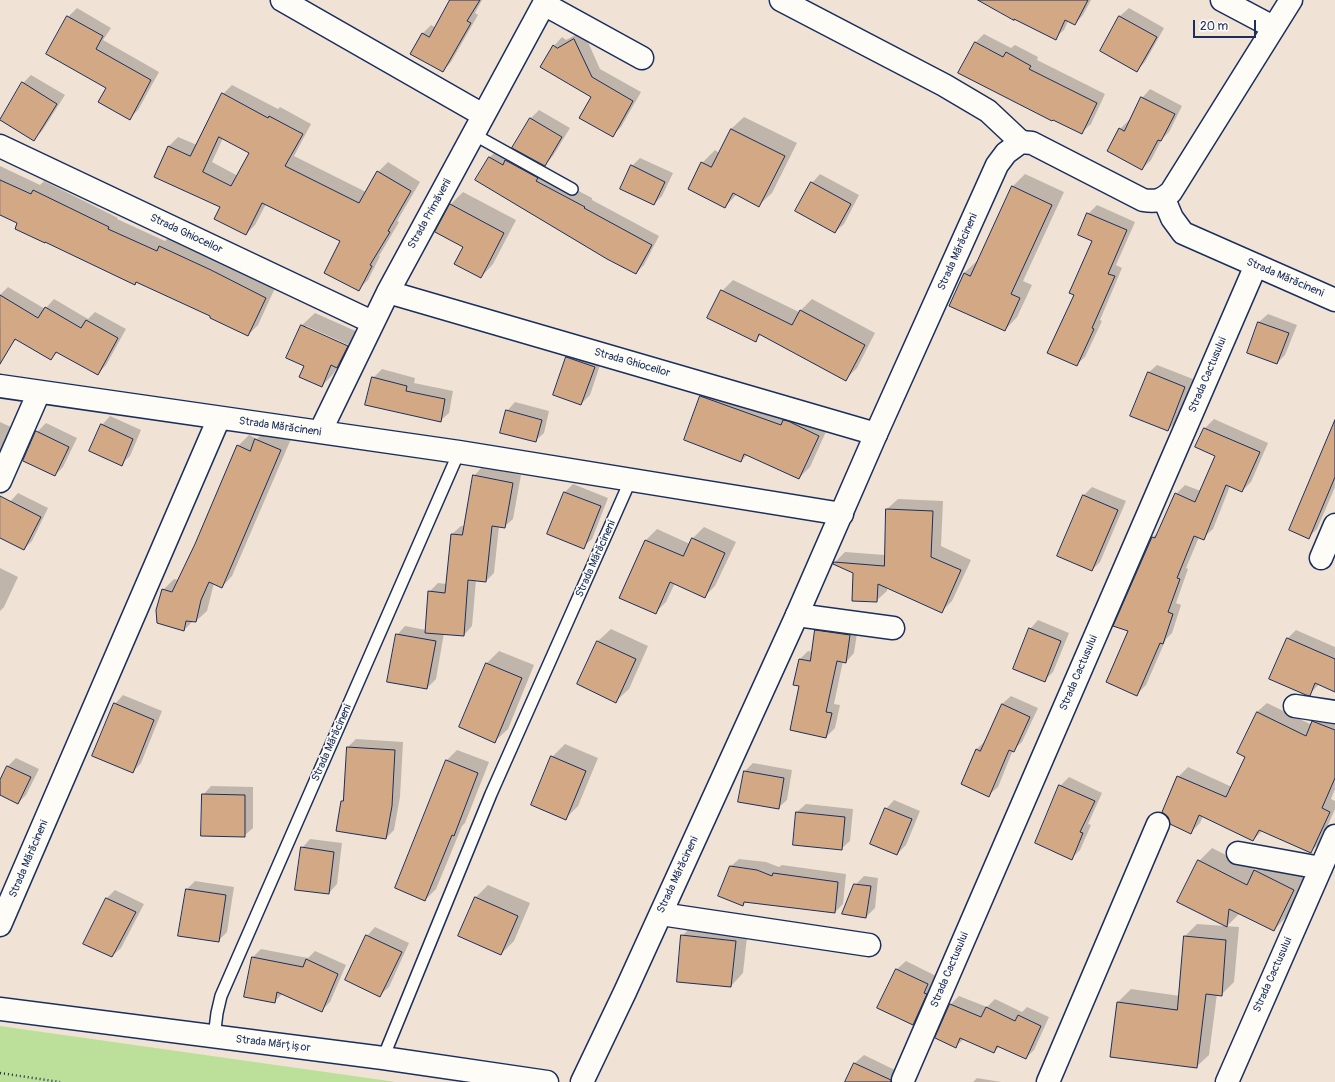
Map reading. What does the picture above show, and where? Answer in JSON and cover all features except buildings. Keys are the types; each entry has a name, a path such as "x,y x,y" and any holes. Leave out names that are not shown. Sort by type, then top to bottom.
{"street":[{"path":"282,0 478,125"},
{"path":"781,0 944,85 988,111 1021,142 1032,143 1143,200 1154,202 1164,199 1171,192 1291,0"},
{"path":"1222,0 1274,27"},
{"path":"545,2 642,58"},
{"name":"Strada Primăverii","path":"320,432 372,322 545,2"},
{"name":"Strada Mărăcineni","path":"582,1082 661,914 797,615 876,434 997,165 1006,153 1021,142"},
{"name":"Strada Ghioceilor","path":"0,146 372,322"},
{"name":"Strada Mărăcineni","path":"1164,199 1172,218 1183,233 1335,300"},
{"name":"Strada Cactusului","path":"903,1080 1256,265"},
{"name":"Strada Ghioceilor","path":"388,292 876,434"},
{"name":"Strada Mărăcineni","path":"0,386 459,452 842,514"},
{"path":"0,481 39,392"},
{"name":"Strada Mărăcineni","path":"0,925 219,418"},
{"path":"1321,558 1335,525"},
{"path":"797,615 893,628"},
{"path":"1295,706 1335,712"},
{"path":"1048,1082 1158,824"},
{"name":"Strada Cactusului","path":"1227,1082 1335,836"},
{"path":"1238,853 1321,868"},
{"path":"661,914 868,945"},
{"name":"Strada Mărțișor","path":"0,1009 383,1058 547,1082"}],"lane":[{"path":"478,125 572,189"},
{"name":"Strada Mărăcineni","path":"214,1036 221,996 459,452"},
{"name":"Strada Mărăcineni","path":"383,1058 491,794 631,479"}],"path":[{"path":"0,1073 60,1082"}],"green space":[{"path":"0,1026 396,1082 0,1082"}]}
